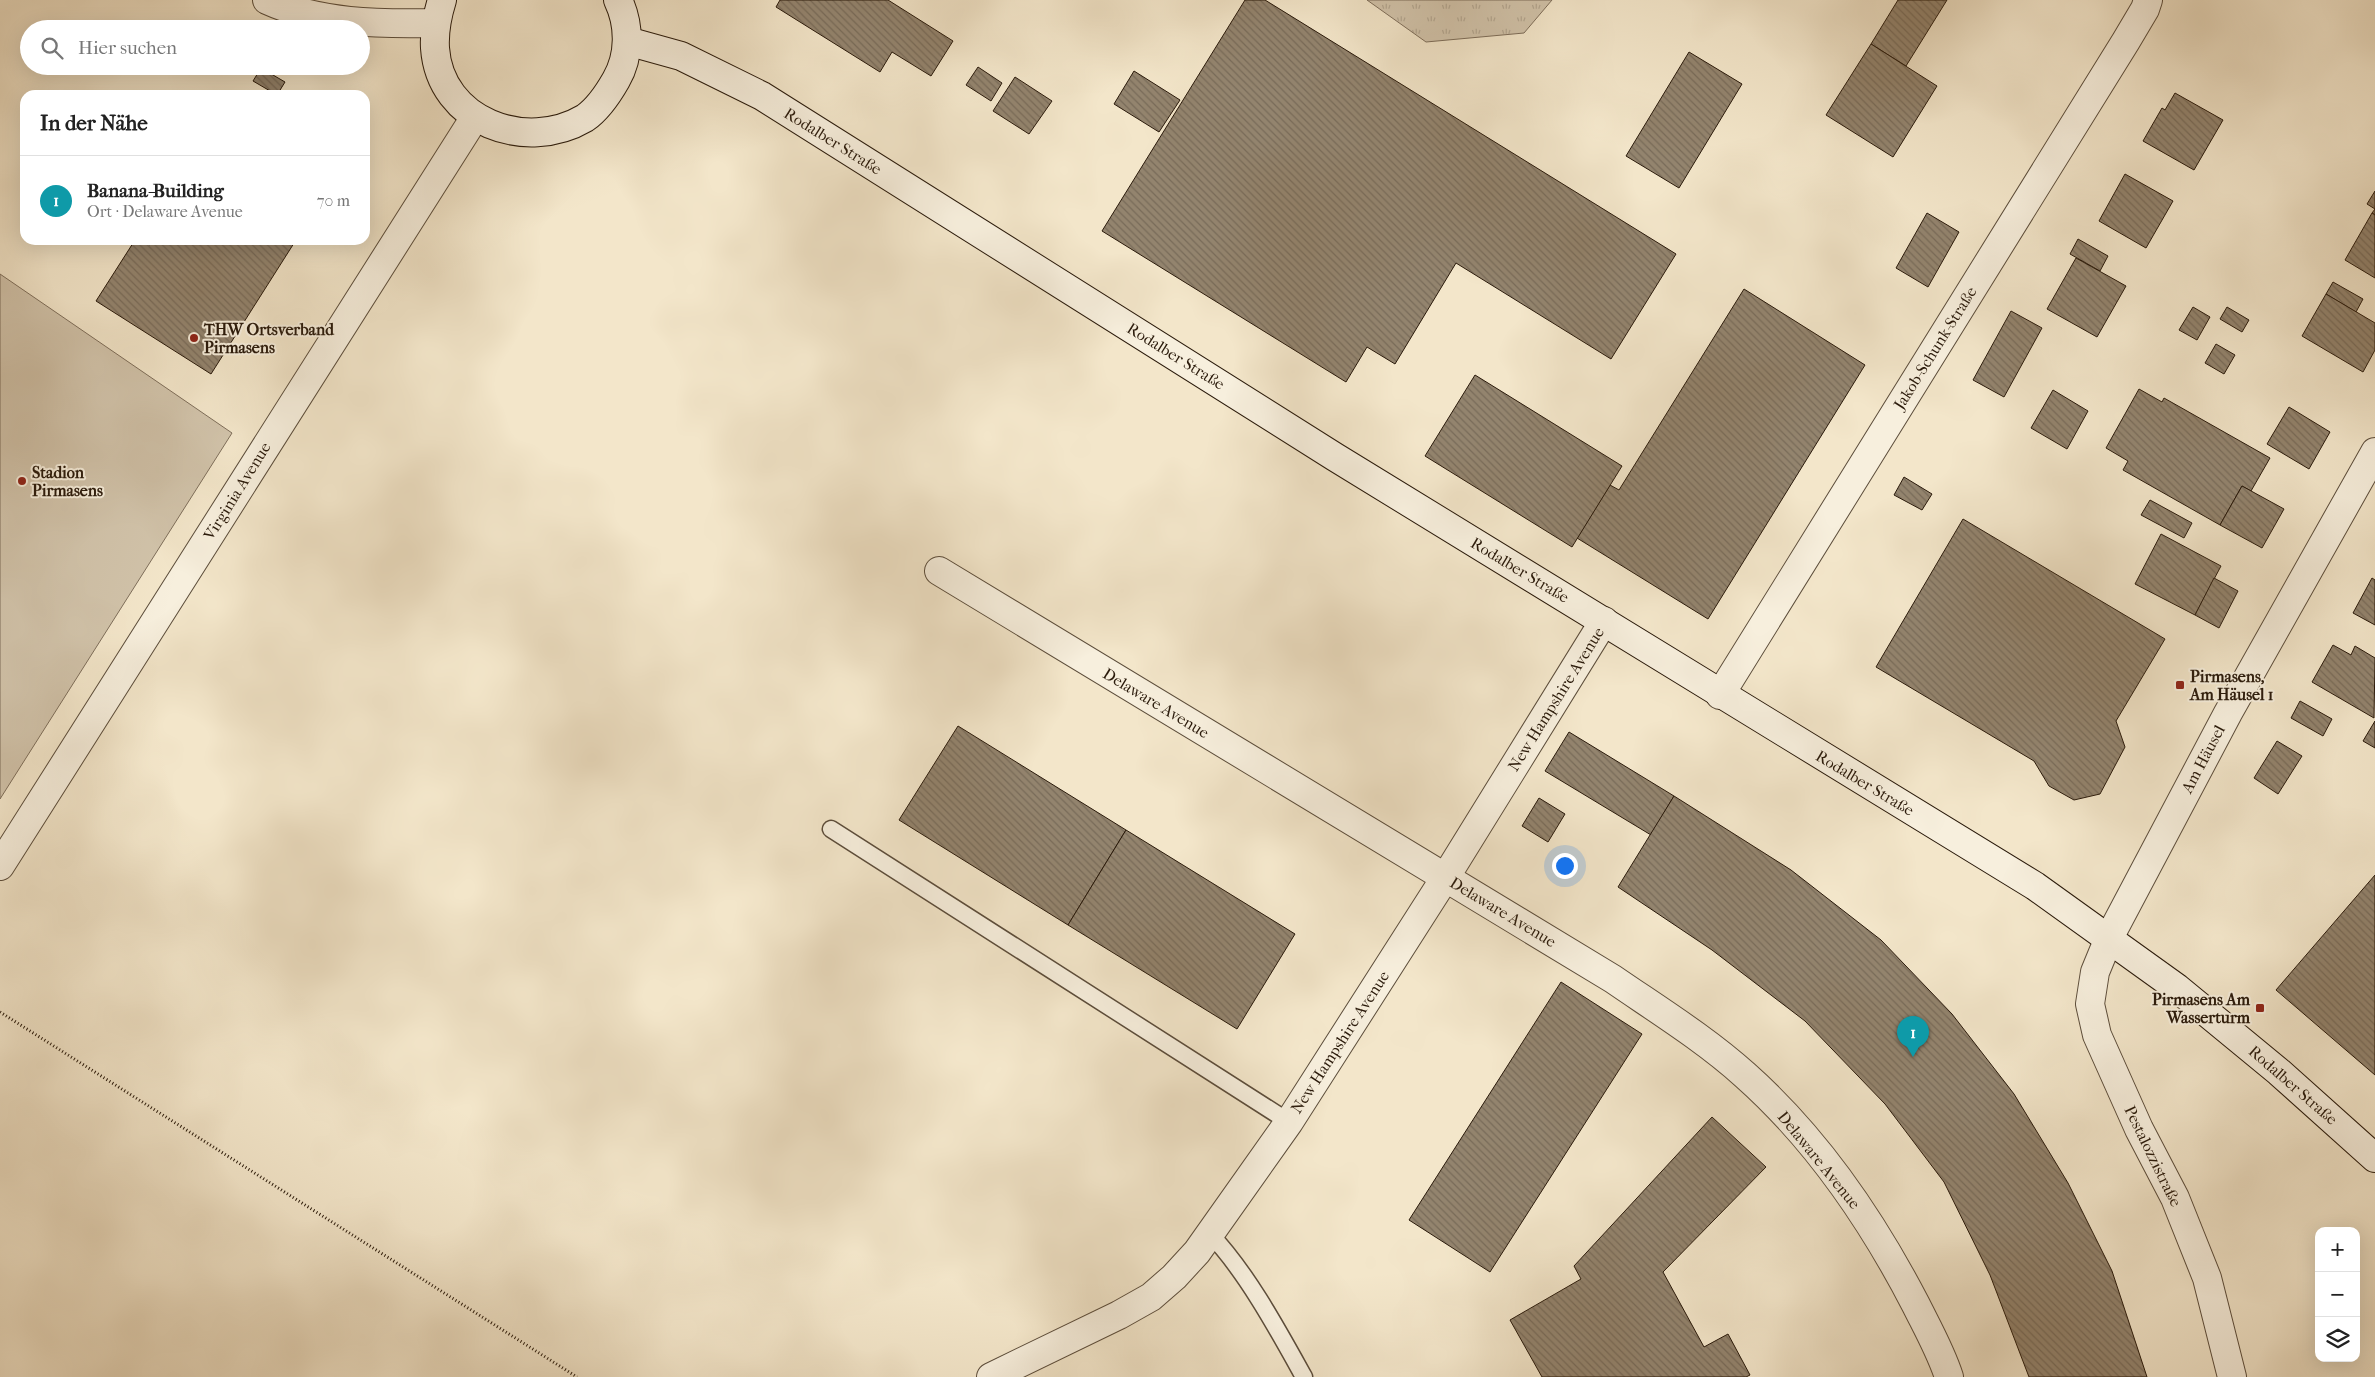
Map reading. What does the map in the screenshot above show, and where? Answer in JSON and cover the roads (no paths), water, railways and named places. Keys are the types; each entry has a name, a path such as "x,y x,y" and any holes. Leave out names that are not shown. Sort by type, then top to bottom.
{"street":[{"path":"267,0 283,8 324,18 342,20"},
{"path":"370,23 379,24 439,12 435,50 442,76 456,99 475,117 501,130 530,134 560,130 586,117 607,96 622,70 627,41 624,11 618,0"},
{"name":"Jakob-Schunk-Straße","path":"1720,695 2126,41 2145,9 2148,0"},
{"name":"Rodalber Straße","path":"627,41 681,56 762,96 1327,452 1604,621 1720,695 2036,886 2177,988 2279,1072 2375,1158"},
{"name":"Virginia Avenue","path":"0,866 475,117"},
{"name":"Am Häusel","path":"2109,938 2228,713 2375,452"},
{"name":"Delaware Avenue","path":"939,571 1613,979 1689,1031 1745,1075 1796,1127 1848,1190 1900,1276 1943,1359 1949,1377"},
{"name":"New Hampshire Avenue","path":"992,1377 1119,1315 1151,1297 1174,1277 1210,1234 1289,1122 1445,878 1604,621"},
{"name":"Pestalozzistraße","path":"2109,938 2095,972 2090,1004 2096,1035 2139,1129 2175,1198 2204,1269 2232,1377"}],"lane":[{"path":"831,829 1289,1122"},
{"path":"1210,1234 1226,1250 1286,1344 1304,1377"}],"place":[{"name":"THW Ortsverband Pirmasens","path":"194,338"},
{"name":"Stadion Pirmasens","path":"22,481"},
{"name":"Pirmasens, Am Häusel 1","path":"2180,685"},
{"name":"Pirmasens Am Wasserturm","path":"2260,1008"},
{"name":"Banana-Building","path":"1913,1057"}]}
